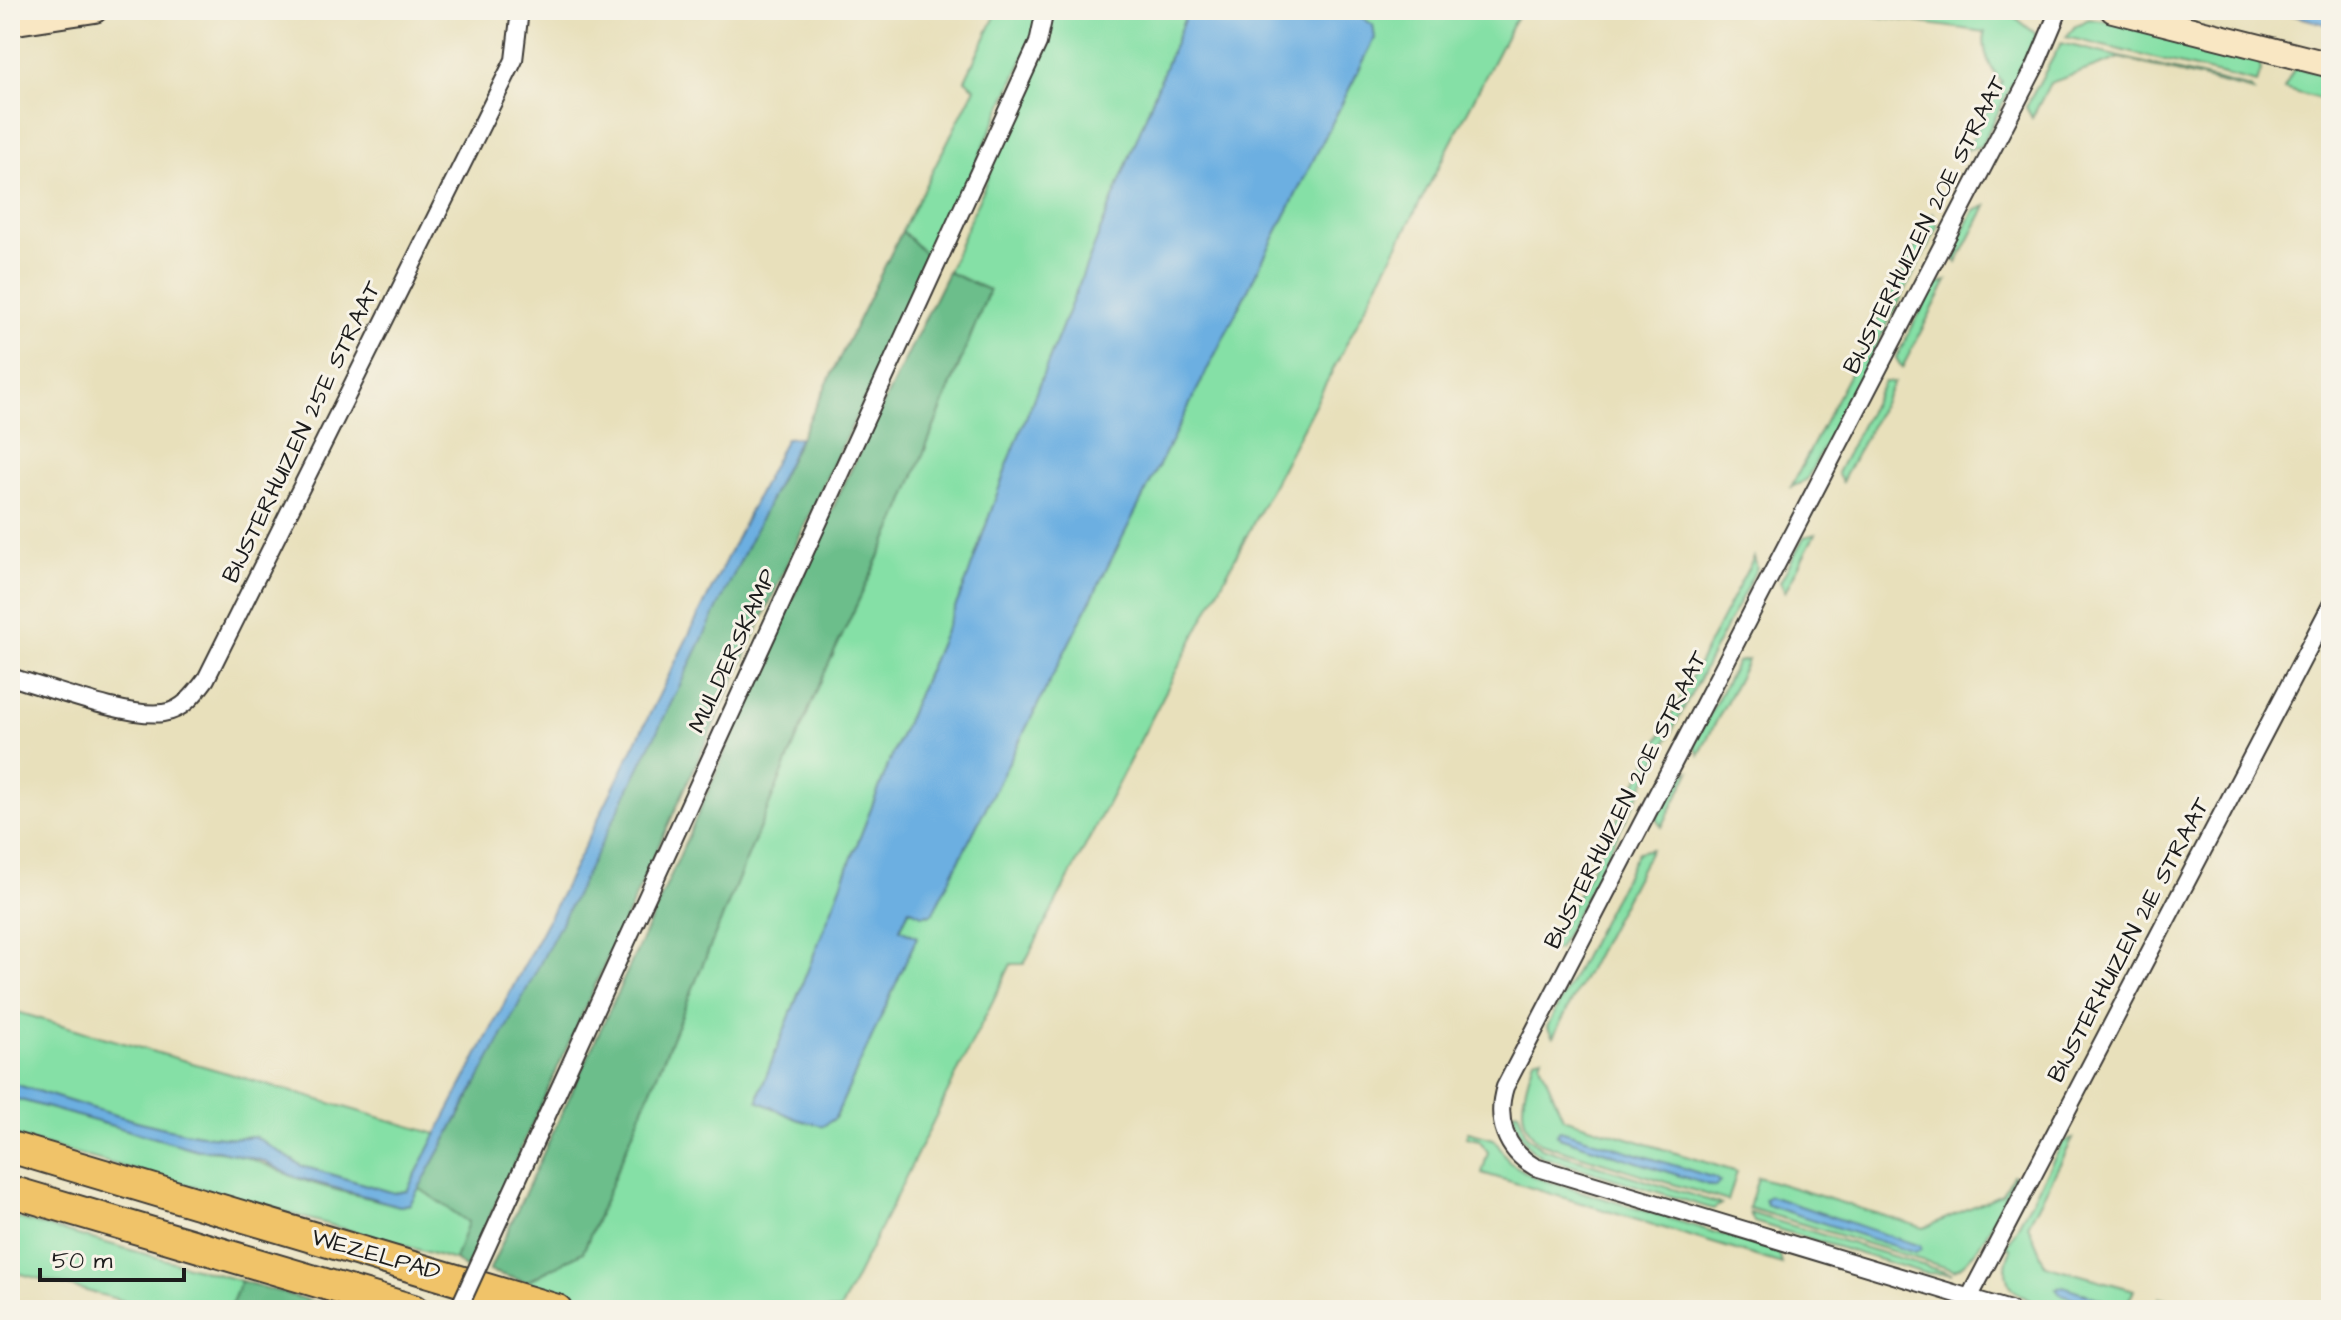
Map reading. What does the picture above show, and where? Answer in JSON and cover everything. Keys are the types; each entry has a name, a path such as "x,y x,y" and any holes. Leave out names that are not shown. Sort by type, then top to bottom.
{"highway":[{"name":"WEZELPAD","path":"10,1147 557,1310"},
{"name":"WEZELPAD","path":"10,1191 413,1310"}],"main road":[{"path":"10,23 95,10"},
{"path":"2113,10 2331,65"}],"street":[{"name":"BIJSTERHUIZEN 25E STRAAT","path":"10,677 138,713 165,714 189,701 206,679 514,60 520,10"},
{"name":"MULDERSKAMP","path":"458,1310 1038,43 1045,10"},
{"name":"BIJSTERHUIZEN 20E STRAAT","path":"2010,1310 1535,1167 1511,1146 1500,1110 1511,1074 2027,81 2059,10"},
{"name":"BIJSTERHUIZEN 21E STRAAT","path":"1969,1298 2331,605"}],"green space":[{"path":"998,10 1040,10 1038,26 932,261 902,231 975,88 965,80"},
{"path":"1050,10 1188,10 1008,463 966,582 893,753 760,1092 759,1101 796,1119 823,1126 835,1118 917,937 900,930 910,908 922,915 932,914 1375,38 1358,12 1351,10 1520,10 1024,964 1011,964 840,1310 622,1310 526,1282 583,1252 822,678 897,519 989,291 948,272 1044,44"},
{"path":"1831,10 2006,10 2036,34 1981,146 1966,150 2002,82 1988,59 1985,32"},
{"path":"2089,19 2147,28 2258,56 2261,71 2257,83 2066,37 2076,25"},
{"path":"2061,43 2253,91 2120,58 2050,83 2032,118 2026,107"},
{"path":"2295,68 2331,75 2331,102 2284,89"},
{"path":"1986,206 1957,263 1951,253 1974,211"},
{"path":"1933,214 1938,227 1806,481 1791,487"},
{"path":"902,231 932,261 825,481 466,1269 455,1260 468,1222 419,1188 465,1106 645,754"},
{"path":"948,272 989,290 897,519 822,678 583,1252 526,1282 489,1271 656,909 840,492"},
{"path":"1947,281 1902,368 1896,358 1934,285"},
{"path":"1884,382 1894,382 1842,482 1837,473"},
{"path":"1815,534 1785,592 1780,582 1804,537"},
{"path":"1754,557 1757,568 1558,949 1549,950"},
{"path":"1748,660 1699,755 1694,744 1737,662"},
{"path":"1690,771 1662,827 1656,818 1678,775"},
{"path":"1651,849 1553,1037 1547,1027 1638,852"},
{"path":"10,1010 437,1134 407,1191 394,1193 302,1166 254,1136 199,1134 133,1120 10,1083"},
{"path":"1542,1057 1540,1063 1563,1118 1737,1172 1728,1201 1540,1143 1526,1124 1523,1103 1534,1059"},
{"path":"10,1097 198,1150 236,1154 318,1185 400,1206 410,1204 419,1188 469,1222 455,1260 10,1135"},
{"path":"1518,1111 1526,1135 1541,1148 1721,1204 1713,1209 1543,1157 1531,1149 1523,1138 1513,1112"},
{"path":"1468,1132 1494,1139 1509,1162 1534,1177 1779,1252 1782,1264 1482,1173 1488,1152 1479,1140 1466,1137"},
{"path":"2073,1139 2028,1225 2045,1265 2134,1290 2124,1310 2087,1310 2043,1304 2024,1297 2011,1286 2006,1271 2011,1249 2007,1246 2063,1142"},
{"path":"2012,1175 2015,1176 1981,1242 1964,1264 1954,1270 1749,1208 1758,1177 1924,1228 2002,1194"},
{"path":"1750,1213 1952,1274 1924,1273 1754,1222"},
{"path":"10,1216 241,1281 229,1310 159,1310 10,1271"},
{"path":"241,1281 344,1310 229,1310"},
{"path":"2160,1297 2205,1310 2154,1310"}],"water":[{"path":"1188,10 1351,10 1373,25 1375,38 932,914 922,915 909,909 900,929 917,937 835,1118 823,1126 796,1119 758,1101 760,1092 893,753 966,582 1008,463"},
{"path":"2275,10 2331,11 2331,26"},
{"path":"800,437 563,920 410,1204 400,1206 292,1176 264,1161 217,1150 198,1150 10,1097 10,1083 166,1128 228,1137 254,1136 302,1166 394,1193 407,1191 557,902 786,438"},
{"path":"1560,1130 1720,1182 1715,1187 1559,1137 1556,1134"},
{"path":"1770,1196 1920,1246 1921,1250 1915,1253 1767,1205 1765,1199"},
{"path":"2063,1286 2117,1305 2112,1310 2060,1294 2056,1289"}]}
